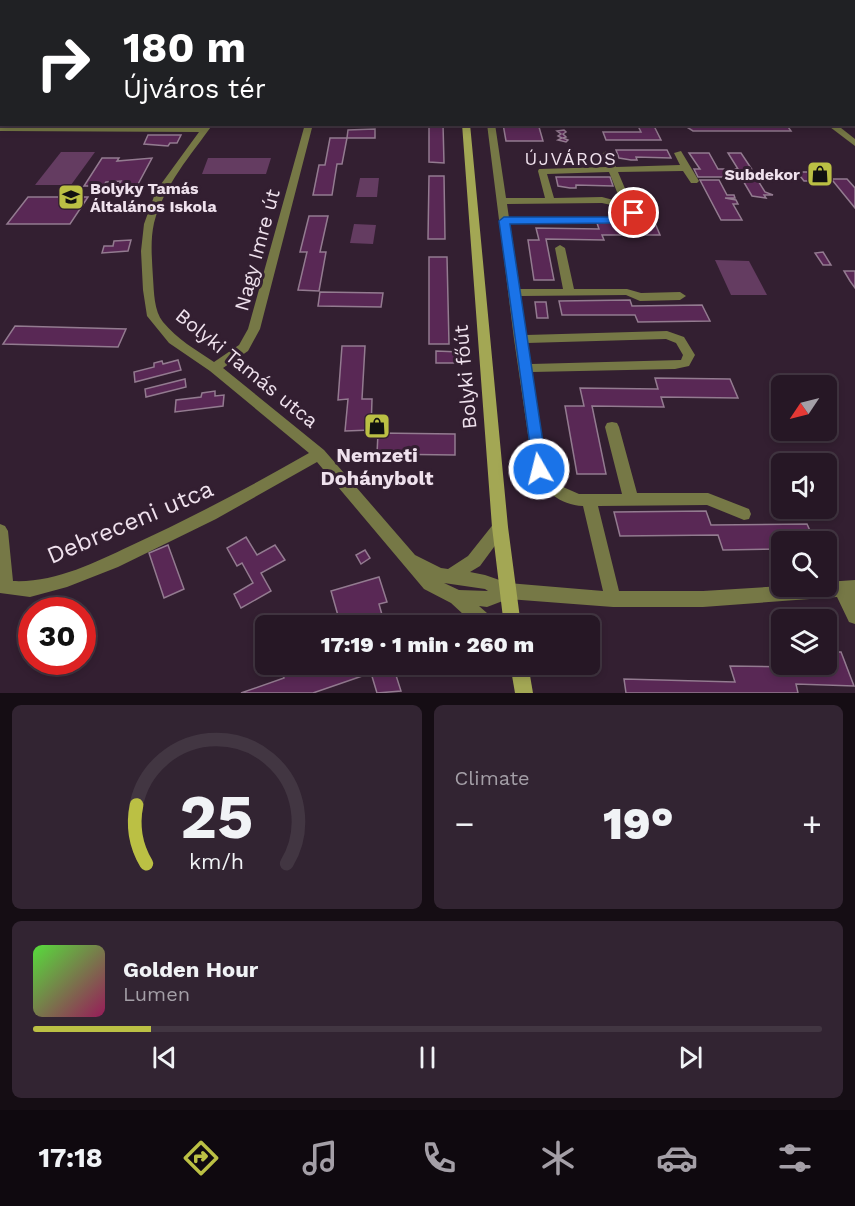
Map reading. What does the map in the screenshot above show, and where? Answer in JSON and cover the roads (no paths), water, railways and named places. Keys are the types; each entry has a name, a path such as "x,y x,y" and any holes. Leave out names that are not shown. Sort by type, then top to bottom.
{"main road":[{"name":"Bolyki főút","path":"466,126 500,527 511,615"},
{"path":"521,675 524,693"}],"street":[{"name":"Nagy Imre út","path":"214,368 244,348 254,329 308,126"},
{"path":"491,126 541,473 555,490 566,496 589,500 708,499 744,514"},
{"path":"833,126 855,143"},
{"name":"Bolyki Tamás utca","path":"207,127 169,178 157,200 149,224 146,271 150,305 159,326 173,340 214,368 319,454 430,584 457,598 476,615"},
{"path":"0,129 207,127"},
{"path":"678,153 694,182"},
{"path":"504,221 628,218 634,213 628,206 606,154"},
{"path":"550,200 542,171 686,168"},
{"path":"501,201 602,200 628,206"},
{"path":"560,248 569,292"},
{"path":"514,293 627,292 640,297 680,296"},
{"path":"520,339 667,335 680,340 689,356 686,363 675,365 525,368"},
{"path":"612,427 631,499"},
{"name":"Debreceni utca","path":"0,531 6,588 14,592 26,591 80,575 234,504 319,454"},
{"path":"589,500 613,599"},
{"path":"449,577 474,561 500,527"},
{"name":"Bolyki Tamás utca","path":"405,557 449,577 485,582 508,591"},
{"path":"508,591 613,599 703,599 849,589 855,616"},
{"name":"Bolyki Tamás utca","path":"457,598 487,599 508,591"}],"place":[{"name":"Subdekor","path":"820,174"},
{"name":"Bolyky Tamás Általános Iskola","path":"71,197"},
{"name":"Nemzeti Dohánybolt","path":"377,426"}],"district":[{"name":"ÚJVÁROS","path":"571,158"}]}
